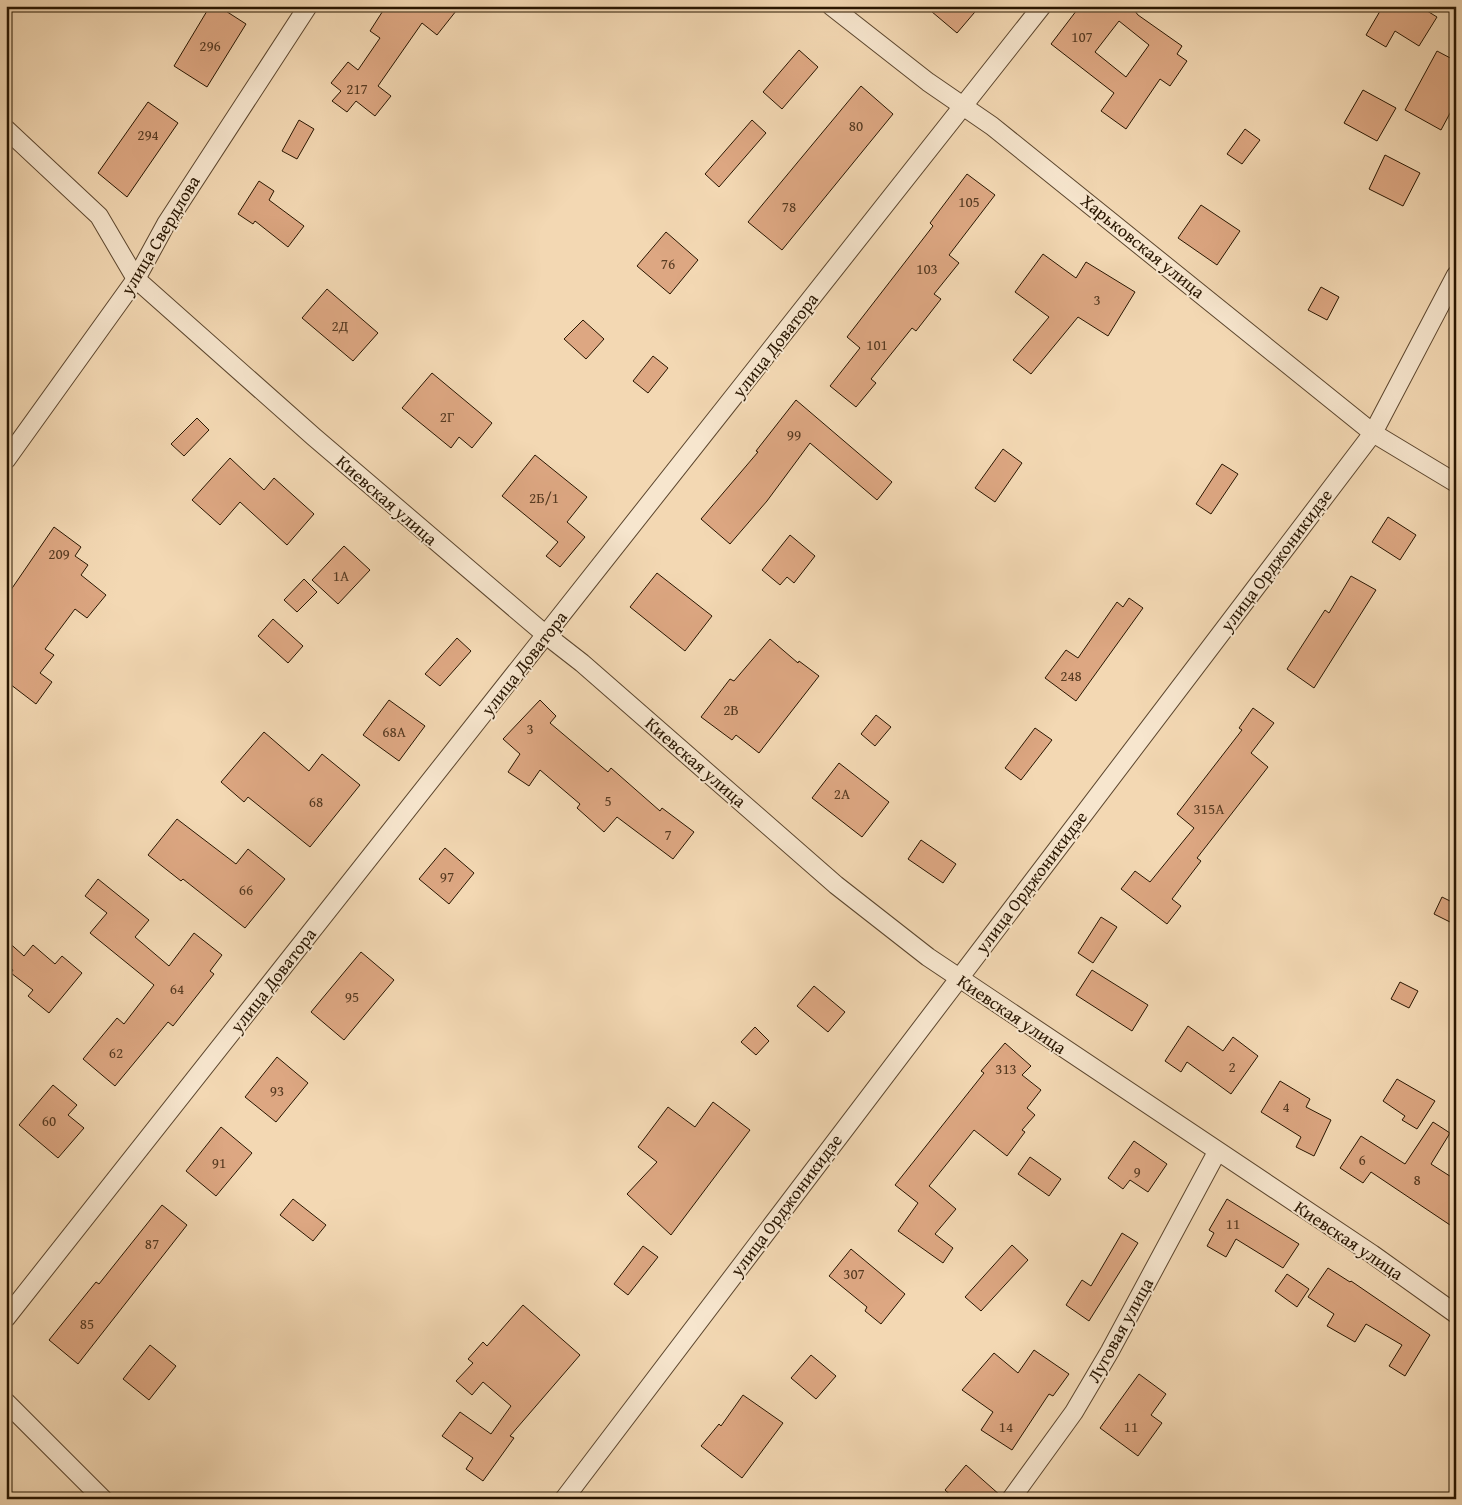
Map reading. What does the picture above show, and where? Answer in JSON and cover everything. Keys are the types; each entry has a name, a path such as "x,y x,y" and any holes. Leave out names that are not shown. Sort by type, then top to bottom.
{"street":[{"name":"улица Свердлова","path":"6,460 136,279 181,201 308,6"},
{"name":"Харьковская улица","path":"831,6 928,82 964,106 1165,264 1373,433 1456,483"},
{"name":"улица Доватора","path":"6,1318 1042,6"},
{"name":"Киевская улица","path":"6,129 98,216 136,279 314,437 546,635 582,663 843,891 897,934 958,978 1372,1254 1456,1314"},
{"name":"улица Орджоникидзе","path":"564,1499 1373,433 1456,275"},
{"name":"Луговая улица","path":"1011,1499 1074,1412 1110,1351 1217,1152"},
{"path":"6,1402 103,1499"}],"building":[{"path":"210,6 218,6 246,24 207,87 174,66"},
{"path":"386,6 460,6 437,35 422,23 378,86 391,96 375,116 356,101 347,112 332,101 341,91 331,83 348,62 358,70 380,38 370,31"},
{"path":"925,6 980,6 957,33"},
{"path":"1080,6 1131,6 1138,15 1182,46 1177,54 1187,61 1170,86 1160,79 1126,129 1101,111 1114,93 1051,44","holes":["1119,21 1149,45 1126,77 1095,52"]},
{"path":"1383,6 1419,6 1437,17 1419,46 1395,31 1386,47 1366,35"},
{"path":"799,50 818,67 782,109 763,92"},
{"path":"1437,51 1456,61 1456,102 1441,130 1405,110"},
{"path":"861,86 893,114 782,250 748,222"},
{"path":"1363,90 1396,108 1377,141 1344,123"},
{"path":"148,102 178,123 127,197 98,173"},
{"path":"299,120 314,129 297,159 282,151"},
{"path":"752,120 766,133 719,187 705,174"},
{"path":"1245,129 1260,140 1242,164 1227,154"},
{"path":"1385,155 1420,173 1403,206 1369,189"},
{"path":"967,174 995,195 949,255 959,263 934,294 941,299 916,331 912,328 871,379 876,383 856,407 830,386 860,348 847,337 933,226 930,223"},
{"path":"259,181 274,191 269,200 304,226 288,247 255,221 253,224 238,214"},
{"path":"1201,205 1240,231 1217,265 1178,238"},
{"path":"666,232 698,260 670,294 637,266"},
{"path":"1043,254 1076,278 1086,262 1135,292 1108,336 1078,317 1031,374 1013,360 1049,317 1015,292"},
{"path":"1321,287 1339,297 1327,320 1308,310"},
{"path":"327,289 378,333 353,361 302,318"},
{"path":"583,320 604,339 586,359 564,339"},
{"path":"653,356 668,368 648,393 633,381"},
{"path":"432,373 492,423 472,448 459,437 451,448 402,408"},
{"path":"796,400 892,482 877,500 810,443 767,501 730,544 701,519 758,452 756,451"},
{"path":"197,418 209,430 184,456 171,444"},
{"path":"1003,449 1022,463 995,502 975,488"},
{"path":"535,455 587,497 567,522 585,537 560,567 546,556 558,542 502,496"},
{"path":"230,458 264,490 274,478 314,514 287,545 240,502 220,525 192,500"},
{"path":"1222,464 1238,474 1211,514 1196,504"},
{"path":"1388,517 1416,535 1400,560 1372,542"},
{"path":"54,527 81,547 75,556 88,565 81,575 106,595 87,618 75,609 45,649 54,655 40,673 52,682 36,704 6,681 6,597"},
{"path":"790,535 815,556 794,583 787,577 780,585 762,570"},
{"path":"344,546 370,570 338,604 312,580"},
{"path":"657,573 712,616 685,651 630,607"},
{"path":"1351,576 1376,590 1314,688 1287,669 1325,610 1329,613"},
{"path":"304,579 317,592 297,612 284,600"},
{"path":"1129,598 1143,608 1076,701 1045,678 1066,650 1078,658 1117,602 1123,607"},
{"path":"273,619 303,646 288,663 258,636"},
{"path":"457,638 471,651 440,686 425,674"},
{"path":"770,639 798,663 799,661 819,676 759,753 736,735 732,740 701,717 730,679 734,681"},
{"path":"389,700 425,726 399,761 363,735"},
{"path":"540,700 556,716 550,723 608,772 611,768 660,811 662,808 694,832 673,859 617,817 604,832 577,808 580,804 540,770 529,786 508,772 520,754 503,739"},
{"path":"1253,708 1274,723 1251,753 1268,767 1197,858 1201,861 1172,899 1181,906 1167,924 1121,889 1135,871 1150,882 1194,828 1177,814 1242,730 1239,728"},
{"path":"876,715 891,727 875,746 861,734"},
{"path":"1035,728 1052,740 1021,780 1005,768"},
{"path":"264,732 309,771 322,754 360,785 310,847 248,797 244,802 221,782"},
{"path":"839,763 889,802 862,837 812,798"},
{"path":"177,819 236,864 248,849 285,879 245,928 183,879 181,881 148,855"},
{"path":"921,840 956,864 943,883 908,859"},
{"path":"445,848 474,873 449,904 419,879"},
{"path":"98,879 149,920 135,937 169,966 194,933 222,955 210,971 214,974 173,1026 168,1022 115,1086 83,1059 117,1018 124,1024 154,985 90,933 107,913 85,896"},
{"path":"1442,897 1456,904 1456,925 1434,914"},
{"path":"1101,917 1117,927 1093,963 1078,953"},
{"path":"6,940 24,956 33,945 55,964 62,956 82,973 49,1013 28,996 33,990 11,973 13,970 6,964"},
{"path":"361,952 394,980 344,1040 311,1012"},
{"path":"1092,970 1148,1005 1132,1031 1076,995"},
{"path":"1400,982 1418,991 1409,1008 1391,999"},
{"path":"814,986 845,1012 828,1032 797,1006"},
{"path":"1188,1026 1223,1051 1233,1037 1258,1056 1231,1094 1187,1062 1181,1072 1165,1061"},
{"path":"755,1027 769,1041 756,1055 741,1042"},
{"path":"1005,1043 1031,1066 1022,1075 1041,1090 1027,1108 1035,1115 1022,1130 1025,1132 1007,1156 974,1130 929,1186 956,1209 935,1234 953,1248 943,1263 898,1231 918,1203 895,1185 984,1073 981,1071"},
{"path":"277,1057 308,1083 276,1122 245,1097"},
{"path":"1397,1079 1435,1101 1417,1129 1402,1120 1405,1116 1383,1101"},
{"path":"1280,1081 1310,1099 1306,1107 1331,1120 1314,1156 1296,1147 1301,1137 1261,1112"},
{"path":"53,1085 77,1105 68,1115 84,1128 58,1158 19,1125"},
{"path":"713,1102 750,1130 671,1235 627,1194 657,1162 638,1147 668,1107 695,1127"},
{"path":"1433,1122 1450,1133 1431,1164 1456,1180 1456,1229 1371,1172 1363,1183 1340,1168 1361,1136 1405,1164"},
{"path":"221,1127 252,1153 216,1196 186,1171"},
{"path":"1134,1141 1167,1164 1148,1192 1130,1180 1123,1189 1108,1178"},
{"path":"1030,1157 1061,1179 1049,1196 1018,1174"},
{"path":"293,1199 326,1225 313,1241 280,1215"},
{"path":"1227,1199 1299,1244 1283,1268 1236,1239 1226,1257 1207,1246 1214,1233 1209,1230"},
{"path":"162,1205 187,1225 78,1364 49,1340 96,1282 99,1284"},
{"path":"1122,1233 1138,1243 1089,1321 1066,1305 1082,1280 1091,1286"},
{"path":"1012,1245 1028,1260 981,1311 965,1297"},
{"path":"643,1246 658,1257 628,1295 614,1284"},
{"path":"851,1249 905,1294 881,1324 865,1311 867,1307 829,1276"},
{"path":"1328,1268 1351,1281 1430,1335 1405,1376 1389,1366 1402,1345 1366,1324 1355,1342 1327,1326 1334,1314 1308,1297"},
{"path":"1287,1274 1309,1289 1297,1307 1275,1291"},
{"path":"523,1305 580,1355 510,1436 514,1438 483,1481 466,1469 473,1458 442,1436 460,1412 491,1434 511,1406 483,1382 472,1395 456,1381 473,1363 468,1359 483,1342 487,1346"},
{"path":"150,1345 176,1366 149,1400 123,1379"},
{"path":"1034,1350 1069,1374 1053,1396 1049,1394 1012,1450 981,1430 993,1412 962,1390 994,1353 1018,1373"},
{"path":"811,1355 836,1376 816,1399 791,1378"},
{"path":"1139,1374 1166,1394 1151,1415 1162,1423 1138,1456 1100,1428"},
{"path":"743,1395 783,1423 742,1478 701,1446 719,1424 721,1426"},
{"path":"966,1465 1001,1496 1000,1499 955,1499 945,1490"}]}
